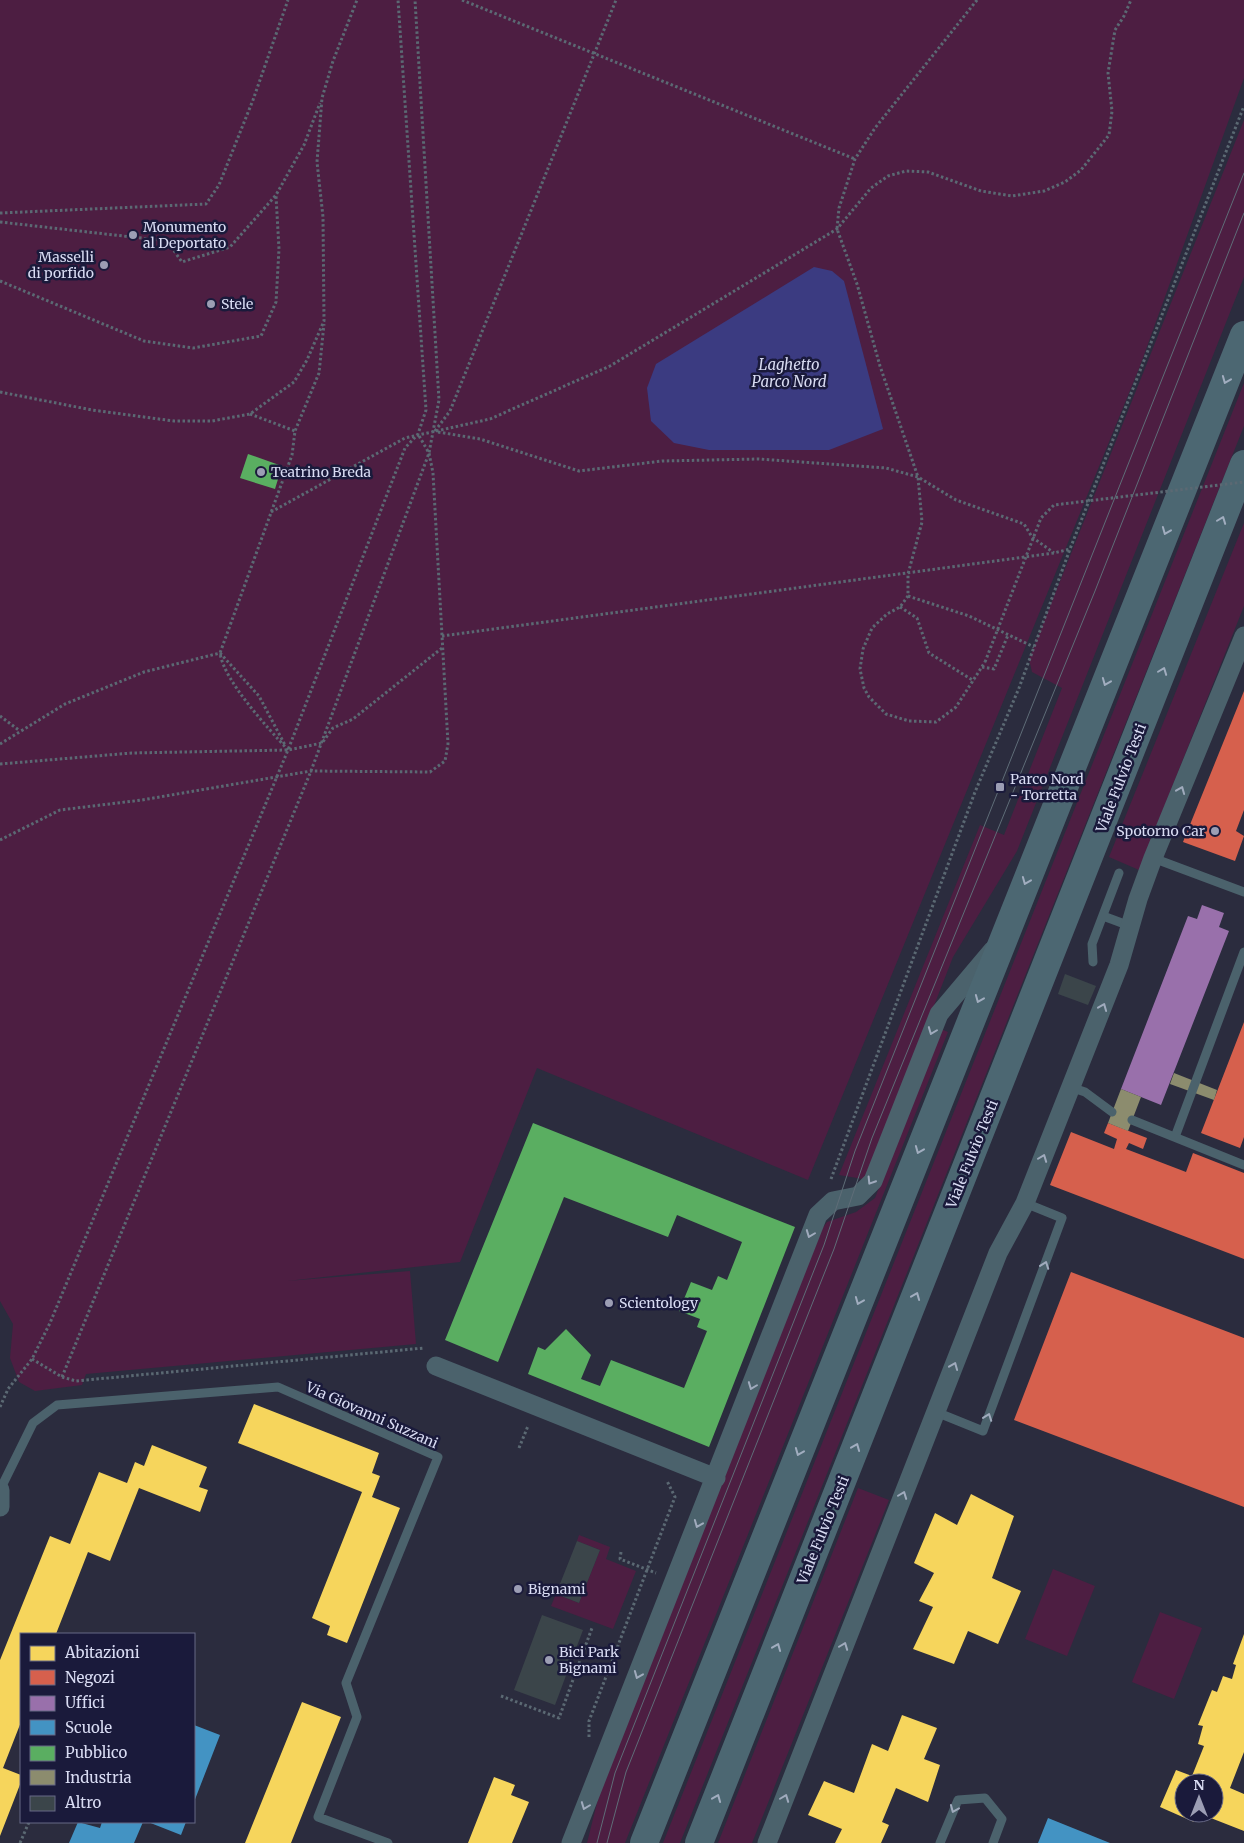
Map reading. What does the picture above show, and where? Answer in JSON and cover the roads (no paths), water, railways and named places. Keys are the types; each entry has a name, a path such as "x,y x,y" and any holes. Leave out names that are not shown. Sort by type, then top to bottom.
{"main road":[{"path":"644,1843 1244,334"},
{"name":"Viale Fulvio Testi","path":"699,1843 1244,464"}],"street":[{"path":"767,1843 998,1253 1025,1203 1119,965 1130,926 1154,858 1244,636"},
{"path":"572,1843 599,1769 716,1478 818,1215 833,1202 858,1196 873,1181 939,1014 1004,937"},
{"path":"436,1366 716,1478"},
{"path":"0,1490 0,1507"}],"lane":[{"path":"1154,858 1244,892"},
{"path":"1093,962 1092,944 1119,873"},
{"path":"1103,916 1130,926"},
{"path":"1175,1137 1244,952"},
{"path":"1070,1087 1085,1092 1112,1112"},
{"path":"1132,1120 1244,1165"},
{"path":"936,1412 983,1431 1062,1218 1025,1203"},
{"name":"Via Giovanni Suzzani","path":"0,1490 33,1423 57,1405 278,1387 438,1457 346,1683 358,1717 318,1816 388,1843"},
{"path":"940,1843 958,1800 985,1798 1002,1819 992,1843"}],"water":[{"name":"Laghetto Parco Nord","path":"814,267 832,271 844,281 883,429 829,450 709,450 674,443 651,421 647,388 656,364"}],"tram line":[{"path":"597,1843 615,1773 824,1245 855,1151 1244,173"},
{"path":"607,1843 626,1772 834,1249 872,1138 1095,591 1244,213"}],"place":[{"name":"Monumento al Deportato","path":"133,235"},
{"name":"Masselli di porfido","path":"104,265"},
{"name":"Stele","path":"211,304"},
{"name":"Teatrino Breda","path":"261,472"},
{"name":"Parco Nord - Torretta","path":"1000,787"},
{"name":"Spotorno Car","path":"1215,831"},
{"name":"Scientology","path":"609,1303"},
{"name":"Bignami","path":"518,1589"},
{"name":"Bici Park Bignami","path":"549,1660"}]}
